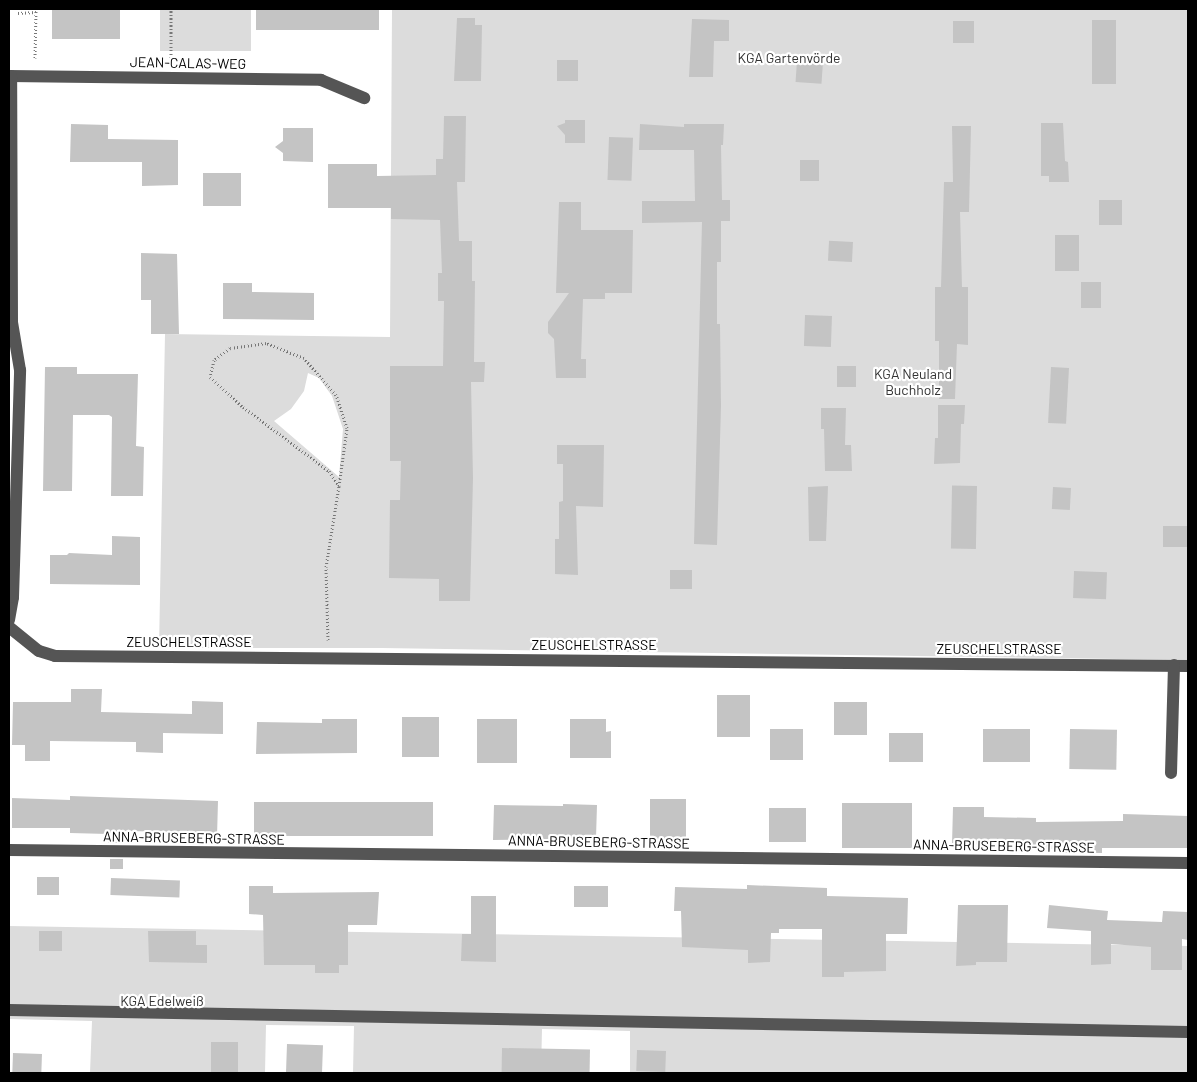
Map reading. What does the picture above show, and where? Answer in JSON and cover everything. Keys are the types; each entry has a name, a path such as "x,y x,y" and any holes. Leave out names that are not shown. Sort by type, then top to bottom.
{"street":[{"name":"JEAN-CALAS-WEG","path":"10,76 321,80 364,98"},
{"path":"9,620 13,597 14,434 20,370 12,322 10,76"},
{"name":"ZEUSCHELSTRASSE","path":"9,627 39,651 55,656 1188,666"},
{"path":"1171,773 1174,666"},
{"name":"ANNA-BRUSEBERG-STRASSE","path":"9,850 1188,863"},
{"path":"9,1010 1188,1032"}],"path":[{"path":"171,9 171,78"},
{"path":"18,13 36,11 34,76"},
{"path":"329,658 326,567 339,486 347,428 336,395 304,358 266,343 230,348 214,360 210,377 242,407 329,471 339,486"}],"green space":[{"path":"160,9 251,9 251,51 160,51"},
{"name":"KGA Neuland Buchholz","path":"392,9 1188,9 1188,660 382,648 159,648 165,334 390,337","holes":["308,373 319,378 332,396 343,429 339,477 274,421 291,409 304,391"]},
{"name":"KGA Edelweiß","path":"9,926 1188,946 1188,1073 630,1073 630,1031 542,1029 541,1073 353,1073 354,1026 266,1025 265,1073 90,1073 92,1021 9,1019"}],"building":[{"path":"52,9 120,9 120,39 52,39"},
{"path":"256,9 379,9 379,30 256,30"},
{"path":"457,18 475,18 475,25 482,25 481,81 454,81"},
{"path":"692,19 729,20 729,41 714,41 713,77 689,77"},
{"path":"1092,20 1116,20 1116,84 1092,84"},
{"path":"953,21 974,21 974,43 953,43"},
{"path":"557,60 578,60 578,81 557,81"},
{"path":"797,61 823,63 821,84 796,82"},
{"path":"444,116 466,116 465,182 457,182 459,241 472,241 472,281 475,281 474,362 485,362 484,382 471,382 473,478 470,601 439,601 439,579 389,578 390,500 400,500 401,461 390,461 390,366 443,366 444,301 438,301 438,273 442,273 440,220 391,219 391,208 328,208 328,164 377,164 377,176 436,175 436,159 443,159"},
{"path":"565,120 585,120 585,143 565,143 565,135 557,126 565,123"},
{"path":"1041,123 1063,123 1065,161 1068,162 1069,182 1049,182 1049,176 1041,176"},
{"path":"71,124 108,125 108,139 178,140 178,185 142,186 142,162 70,162"},
{"path":"640,124 684,127 684,124 724,124 723,145 721,145 722,200 730,200 730,221 721,221 721,262 717,262 717,324 720,324 721,406 717,545 694,544 702,222 642,223 642,201 695,201 694,150 639,150"},
{"path":"952,126 971,126 969,212 960,212 962,287 968,287 968,345 957,344 955,399 939,399 939,341 935,341 935,287 941,287 944,182 953,182"},
{"path":"283,128 313,128 313,162 283,161 283,153 275,147 283,141"},
{"path":"609,137 633,138 631,181 607,180"},
{"path":"800,160 819,160 819,181 800,181"},
{"path":"203,173 241,173 241,206 203,206"},
{"path":"1099,200 1122,200 1122,225 1099,225"},
{"path":"559,202 581,202 581,230 633,230 632,293 605,293 605,299 583,299 581,359 586,359 586,378 556,378 554,339 548,333 548,322 569,293 556,293"},
{"path":"1055,235 1079,235 1079,271 1055,271"},
{"path":"829,241 853,242 852,262 828,261"},
{"path":"141,253 177,254 179,334 151,334 151,300 141,300"},
{"path":"1081,282 1101,282 1101,308 1081,308"},
{"path":"223,283 252,283 252,292 314,293 314,320 223,319"},
{"path":"805,315 832,316 831,347 804,346"},
{"path":"837,366 856,366 856,387 837,387"},
{"path":"45,367 77,367 77,374 138,374 136,446 144,447 143,496 111,496 112,417 109,415 73,415 72,491 43,491"},
{"path":"1051,367 1069,368 1066,424 1048,423"},
{"path":"938,405 965,405 964,424 961,424 960,463 934,464 935,438 938,438"},
{"path":"821,408 846,408 845,445 851,445 852,471 825,471 824,429 821,429"},
{"path":"557,445 604,445 603,507 576,506 578,575 555,574 555,539 559,539 559,502 563,501 563,464 557,464"},
{"path":"828,486 826,541 809,541 808,487"},
{"path":"952,486 977,486 976,549 951,549"},
{"path":"1053,487 1071,488 1070,510 1052,509"},
{"path":"1163,526 1188,526 1188,547 1163,547"},
{"path":"112,536 140,537 140,585 50,584 50,555 67,555 69,553 112,555"},
{"path":"670,570 692,570 692,589 670,589"},
{"path":"1074,571 1107,572 1106,599 1073,598"},
{"path":"71,689 102,689 101,712 192,714 192,701 223,702 223,734 163,733 163,753 136,752 136,742 50,741 50,761 25,761 25,745 12,745 13,702 71,702"},
{"path":"717,695 750,695 750,737 717,737"},
{"path":"834,702 867,702 867,735 834,735"},
{"path":"402,717 439,717 439,757 402,757"},
{"path":"322,719 357,719 357,753 256,754 257,722 322,723"},
{"path":"477,719 517,719 517,763 477,763"},
{"path":"570,719 606,719 606,732 611,731 611,758 570,758"},
{"path":"770,729 803,729 803,760 770,760"},
{"path":"983,729 1030,729 1030,762 983,762"},
{"path":"1070,729 1117,730 1116,770 1069,769"},
{"path":"889,733 923,733 923,762 889,762"},
{"path":"70,796 218,801 217,837 187,837 187,832 125,831 124,843 108,843 108,834 70,833 70,828 12,828 12,798 70,800"},
{"path":"650,799 686,799 686,846 650,846"},
{"path":"254,802 433,802 433,836 254,836"},
{"path":"842,803 912,803 912,848 842,848"},
{"path":"563,804 597,805 596,838 493,840 494,805 563,806"},
{"path":"953,807 984,807 984,817 1036,818 1036,822 1123,821 1123,814 1188,816 1188,848 1102,848 1102,853 1062,853 1062,849 1005,849 1005,845 952,844"},
{"path":"769,808 806,808 806,842 769,842"},
{"path":"110,859 123,859 123,869 110,869"},
{"path":"37,877 59,877 59,895 37,895"},
{"path":"111,878 180,880 179,897 110,895"},
{"path":"747,885 827,888 827,896 908,898 907,934 886,934 886,971 844,972 844,977 822,977 822,929 779,929 779,933 771,933 770,962 748,963 748,950 682,947 681,911 674,911 675,887 747,889"},
{"path":"249,886 273,886 273,893 379,892 377,925 348,925 348,965 339,965 339,973 315,973 315,965 264,965 263,915 249,914"},
{"path":"574,886 608,886 608,907 574,907"},
{"path":"471,896 496,896 496,962 461,961 462,934 471,934"},
{"path":"958,905 1008,905 1007,962 976,962 976,965 956,966"},
{"path":"1049,905 1108,911 1107,920 1162,922 1163,911 1188,912 1188,940 1182,939 1182,970 1151,970 1151,947 1111,944 1111,964 1091,965 1091,931 1047,928"},
{"path":"39,931 62,931 62,951 39,951"},
{"path":"148,931 196,931 196,945 207,945 207,963 149,962"},
{"path":"211,1042 238,1042 238,1073 211,1073"},
{"path":"287,1044 323,1045 322,1073 286,1073"},
{"path":"502,1048 590,1050 590,1073 502,1073"},
{"path":"637,1050 666,1051 665,1072 636,1071"},
{"path":"13,1053 42,1054 41,1073 12,1073"}],"park label":[{"name":"KGA Gartenvörde","path":"789,58"}]}
